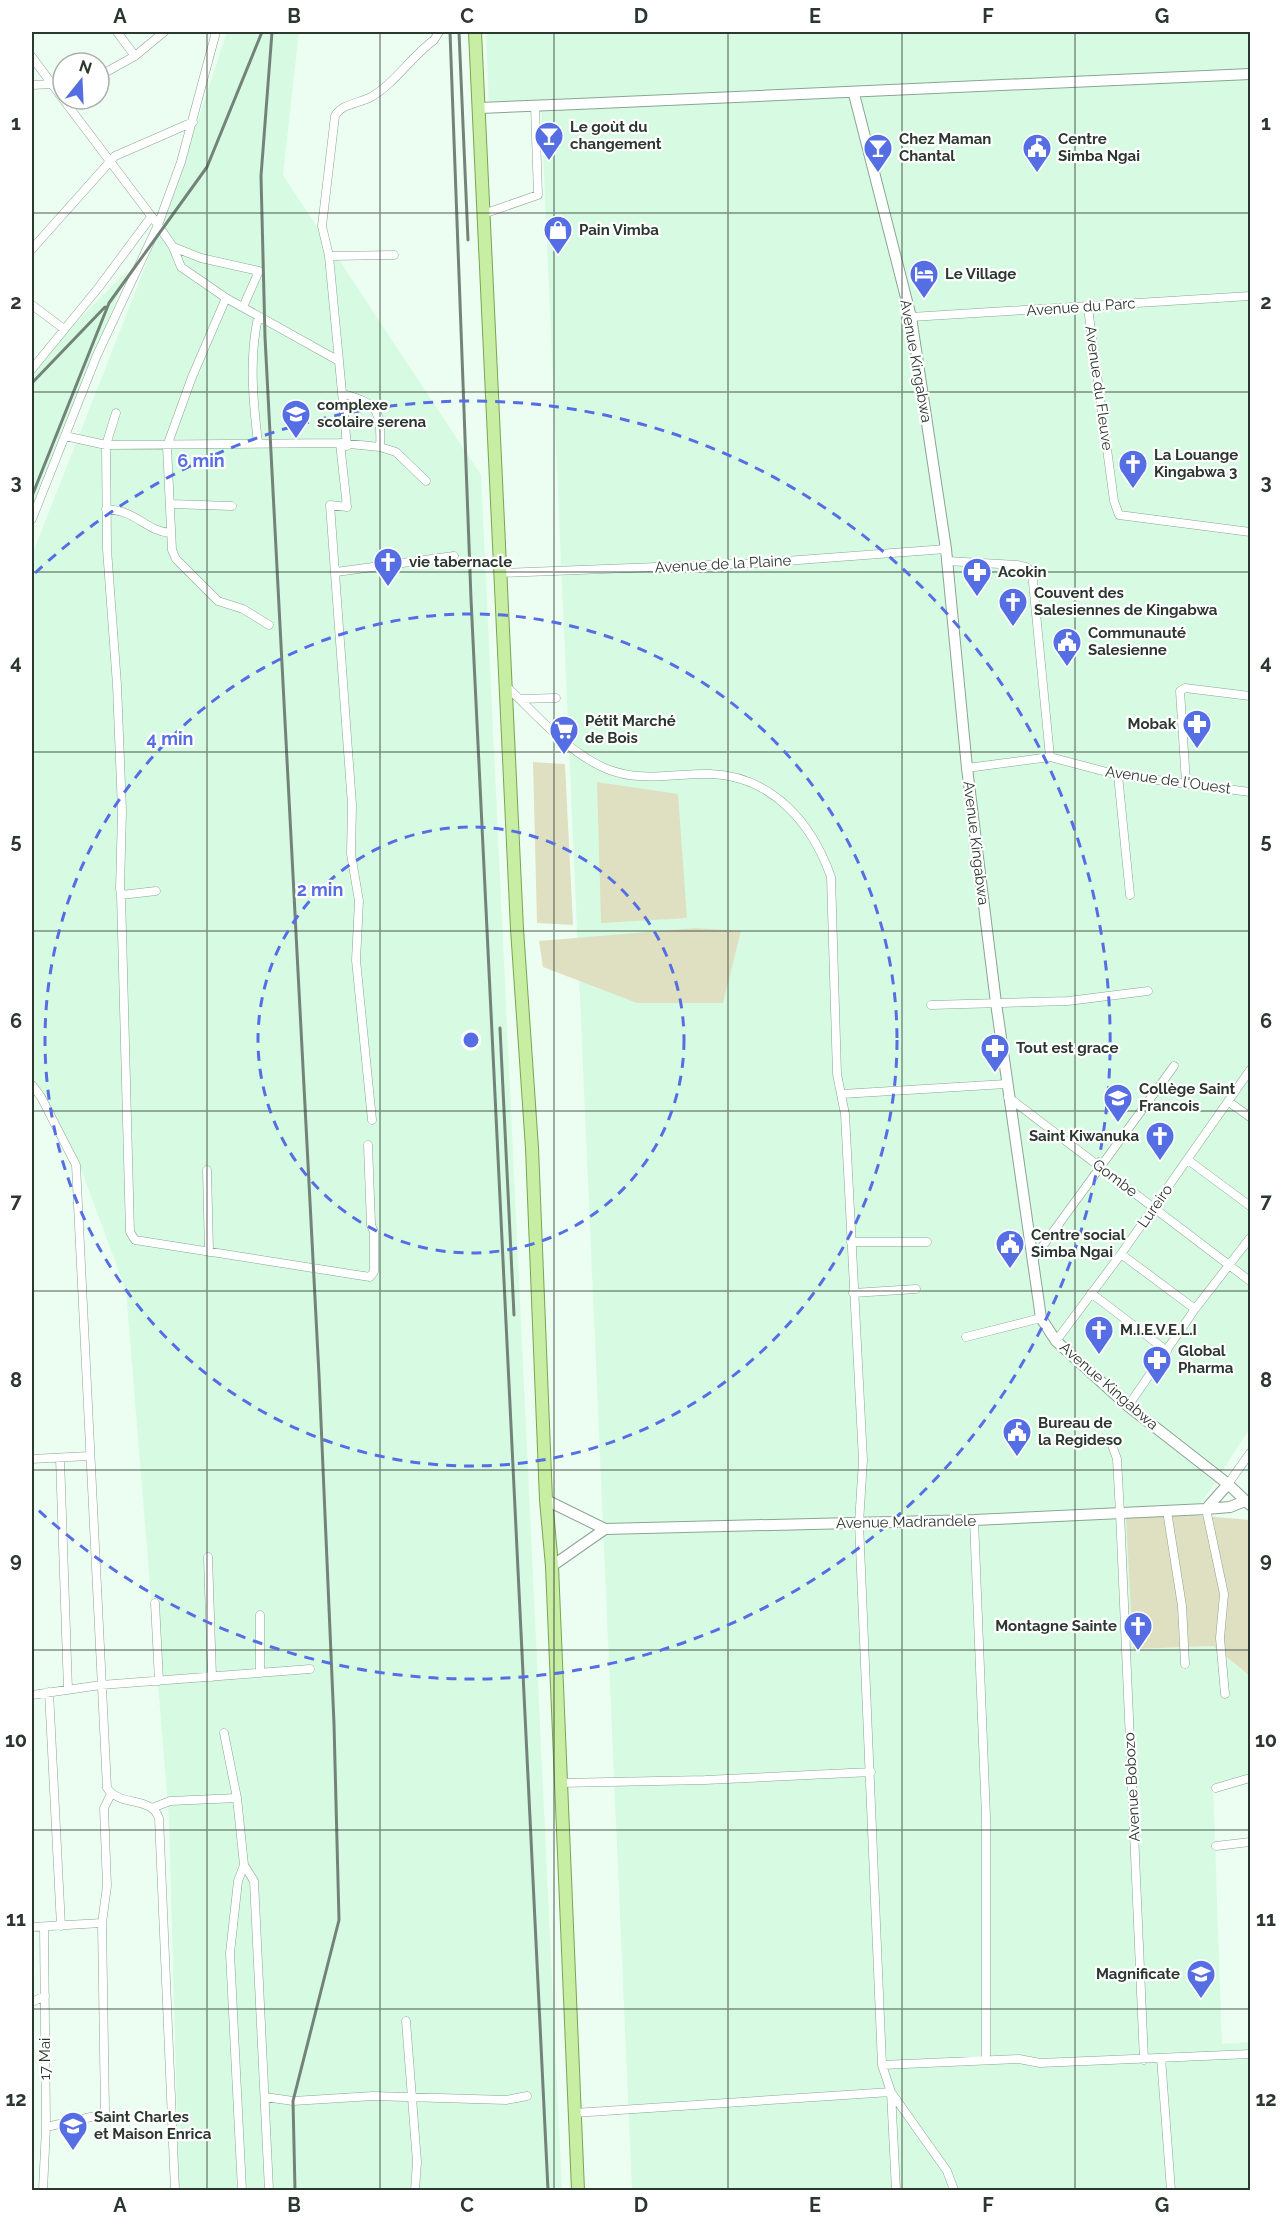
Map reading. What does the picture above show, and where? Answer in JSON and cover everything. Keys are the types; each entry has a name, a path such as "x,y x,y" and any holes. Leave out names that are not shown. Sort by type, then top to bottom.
{"main road":[{"path":"476,32 486,213 500,573 508,688 518,929 532,1148 546,1500 552,1566 578,2190"}],"street":[{"path":"117,32 135,56"},
{"path":"111,69 135,56 164,32"},
{"path":"32,519 97,355 158,225 193,122 216,32"},
{"path":"372,1120 356,960 358,901 351,854 352,805 330,505 346,507 343,394 329,256 322,226 335,116 341,108 356,105 374,95 434,40 439,32"},
{"path":"32,57 51,79"},
{"path":"480,108 854,94 983,85 1251,74"},
{"path":"32,85 51,86"},
{"name":"Avenue Kingabwa","path":"854,94 911,317 946,549 967,768 996,1004 1041,1318 1056,1341 1128,1406 1228,1484 1248,1503"},
{"path":"486,213 538,195 535,106"},
{"path":"72,111 158,225 173,247 181,267 226,298 339,361"},
{"path":"32,249 110,162 125,150 193,122"},
{"path":"32,369 151,217"},
{"path":"173,247 201,258 259,272 243,307"},
{"path":"329,256 394,255"},
{"name":"Avenue du Parc","path":"911,317 1088,308 1160,300 1251,296"},
{"path":"226,298 192,377 167,446 172,550 176,560 218,600 243,609 269,625"},
{"path":"32,305 64,329"},
{"name":"Avenue du Fleuve","path":"1088,308 1114,501 1119,515 1251,532"},
{"path":"258,317 254,337 252,377 258,443"},
{"path":"343,394 359,398 378,412 381,421 380,447"},
{"path":"116,413 106,445 106,509 122,811 121,895 130,1232 135,1240 144,1244 370,1277 374,1272 374,1232 371,1225 368,1146"},
{"path":"65,436 106,445 167,446 258,443 380,447 396,452 426,481"},
{"path":"170,504 232,506"},
{"path":"106,509 127,511 158,532 171,533"},
{"name":"Avenue de la Plaine","path":"500,573 760,563 946,549"},
{"path":"336,572 454,556"},
{"path":"947,561 1026,567 1032,572 1036,591 1037,636 1050,757"},
{"path":"508,688 579,755 607,769 643,778 710,774 729,776 750,783 797,814 821,850 831,877 837,1074 842,1094 863,1460 859,1523 882,2065 891,2092 896,2190"},
{"path":"1186,783 1180,690 1185,688 1251,696"},
{"path":"520,699 556,698"},
{"name":"Avenue de l'Ouest","path":"967,768 1050,757 1118,775 1251,792"},
{"path":"1118,775 1130,895"},
{"path":"121,895 156,891"},
{"path":"931,1005 1068,1001 1148,991"},
{"path":"1034,1258 1174,1066"},
{"name":"Lureiro","path":"1056,1341 1121,1254 1251,1070"},
{"path":"842,1094 1006,1084"},
{"path":"32,1085 41,1096 76,1165 89,1456 108,1788 111,1794 152,1808 159,1818 175,2190"},
{"path":"32,1095 41,1096"},
{"name":"Gombe","path":"1008,1096 1251,1281"},
{"path":"1229,1102 1251,1117"},
{"path":"1188,1160 1251,1206"},
{"path":"207,1170 209,1252"},
{"path":"1128,1406 1195,1310 1251,1238"},
{"path":"851,1242 927,1242"},
{"path":"1121,1254 1195,1310"},
{"path":"853,1293 916,1289"},
{"path":"1091,1293 1167,1351"},
{"path":"966,1336 1041,1318"},
{"name":"Avenue Bobozo","path":"1111,1442 1117,1460 1120,1513 1144,2060"},
{"path":"1225,1694 1220,1638 1224,1594 1206,1509 1251,1453"},
{"path":"32,1459 89,1456"},
{"path":"60,1458 68,1690"},
{"path":"546,1500 605,1529 552,1566"},
{"name":"Avenue Madrandele","path":"605,1529 974,1520 1206,1509 1248,1503"},
{"path":"1167,1511 1182,1606 1185,1664"},
{"path":"974,1520 986,1817 986,2059"},
{"path":"208,1557 212,1677"},
{"path":"155,1603 159,1681"},
{"path":"260,1615 260,1673"},
{"path":"32,1695 101,1685 310,1669"},
{"path":"49,1692 61,1926"},
{"path":"224,1733 237,1798 244,1865 254,1881 269,2190"},
{"path":"561,1783 705,1780 871,1772"},
{"path":"1216,1788 1251,1778"},
{"path":"46,2127 105,2112 102,1923 107,1886 104,1808 111,1794"},
{"path":"152,1808 170,1801 237,1798"},
{"path":"1216,1846 1251,1842"},
{"path":"242,2190 230,1953 238,1881 244,1865"},
{"path":"32,1928 102,1923"},
{"name":"17 Mai","path":"43,2190 46,2127 44,1927"},
{"path":"32,2002 45,1996"},
{"path":"406,2021 417,2162 415,2190"},
{"path":"882,2065 986,2059 1018,2059 1040,2063 1251,2054"},
{"path":"1161,2058 1171,2190"},
{"path":"574,2113 891,2092"},
{"path":"891,2092 947,2171 954,2190"},
{"path":"265,2097 293,2102 373,2096 506,2100 527,2096"}],"shaded area":[{"path":"227,32 299,32 283,175 481,475 562,2190 179,2190 169,1820 126,1291 79,1164 32,1082 32,555 172,198"},
{"path":"486,32 1250,32 1250,1428 1194,1515 1133,1649 1213,1646 1250,1676 1250,1775 1213,1784 1222,2044 1250,2042 1250,2190 632,2190 541,106 489,108"},
{"path":"128,270 32,517 32,367"},
{"path":"533,762 565,764 573,925 537,923"},
{"path":"597,782 678,794 687,918 601,923"},
{"path":"696,928 741,931 723,1003 637,1003 543,967 539,941"},
{"path":"1194,1515 1250,1520 1250,1676 1213,1646 1133,1649 1126,1517"}],"railway":[{"path":"32,496 109,303 207,167 262,32"},
{"path":"272,32 261,176 265,337 319,1375 334,1724 339,1920 293,2101 295,2190"},
{"path":"450,32 471,599 548,2190"},
{"path":"459,32 468,240"},
{"path":"32,383 105,307"},
{"path":"500,1028 514,1315"}],"place":[{"name":"Le goùt du changement","path":"549,162"},
{"name":"Chez Maman Chantal","path":"878,174"},
{"name":"Centre Simba Ngai","path":"1037,174"},
{"name":"Pain Vimba","path":"558,256"},
{"name":"Le Village","path":"924,300"},
{"name":"complexe scolaire serena","path":"296,440"},
{"name":"La Louange Kingabwa 3","path":"1133,490"},
{"name":"vie tabernacle","path":"388,588"},
{"name":"Acokin","path":"977,598"},
{"name":"Couvent des Salesiennes de Kingabwa","path":"1013,628"},
{"name":"Communauté Salesienne","path":"1067,668"},
{"name":"Mobak","path":"1197,750"},
{"name":"Pétit Marché de Bois","path":"564,756"},
{"name":"Tout est grace","path":"995,1074"},
{"name":"Collège Saint Francois","path":"1118,1124"},
{"name":"Saint Kiwanuka","path":"1160,1162"},
{"name":"Centre social Simba Ngai","path":"1010,1270"},
{"name":"M.I.E.V.E.L.I","path":"1099,1356"},
{"name":"Global Pharma","path":"1157,1386"},
{"name":"Bureau de la Regideso","path":"1017,1458"},
{"name":"Montagne Sainte","path":"1138,1652"},
{"name":"Magnificate","path":"1201,2000"},
{"name":"Saint Charles et Maison Enrica","path":"73,2152"}]}
